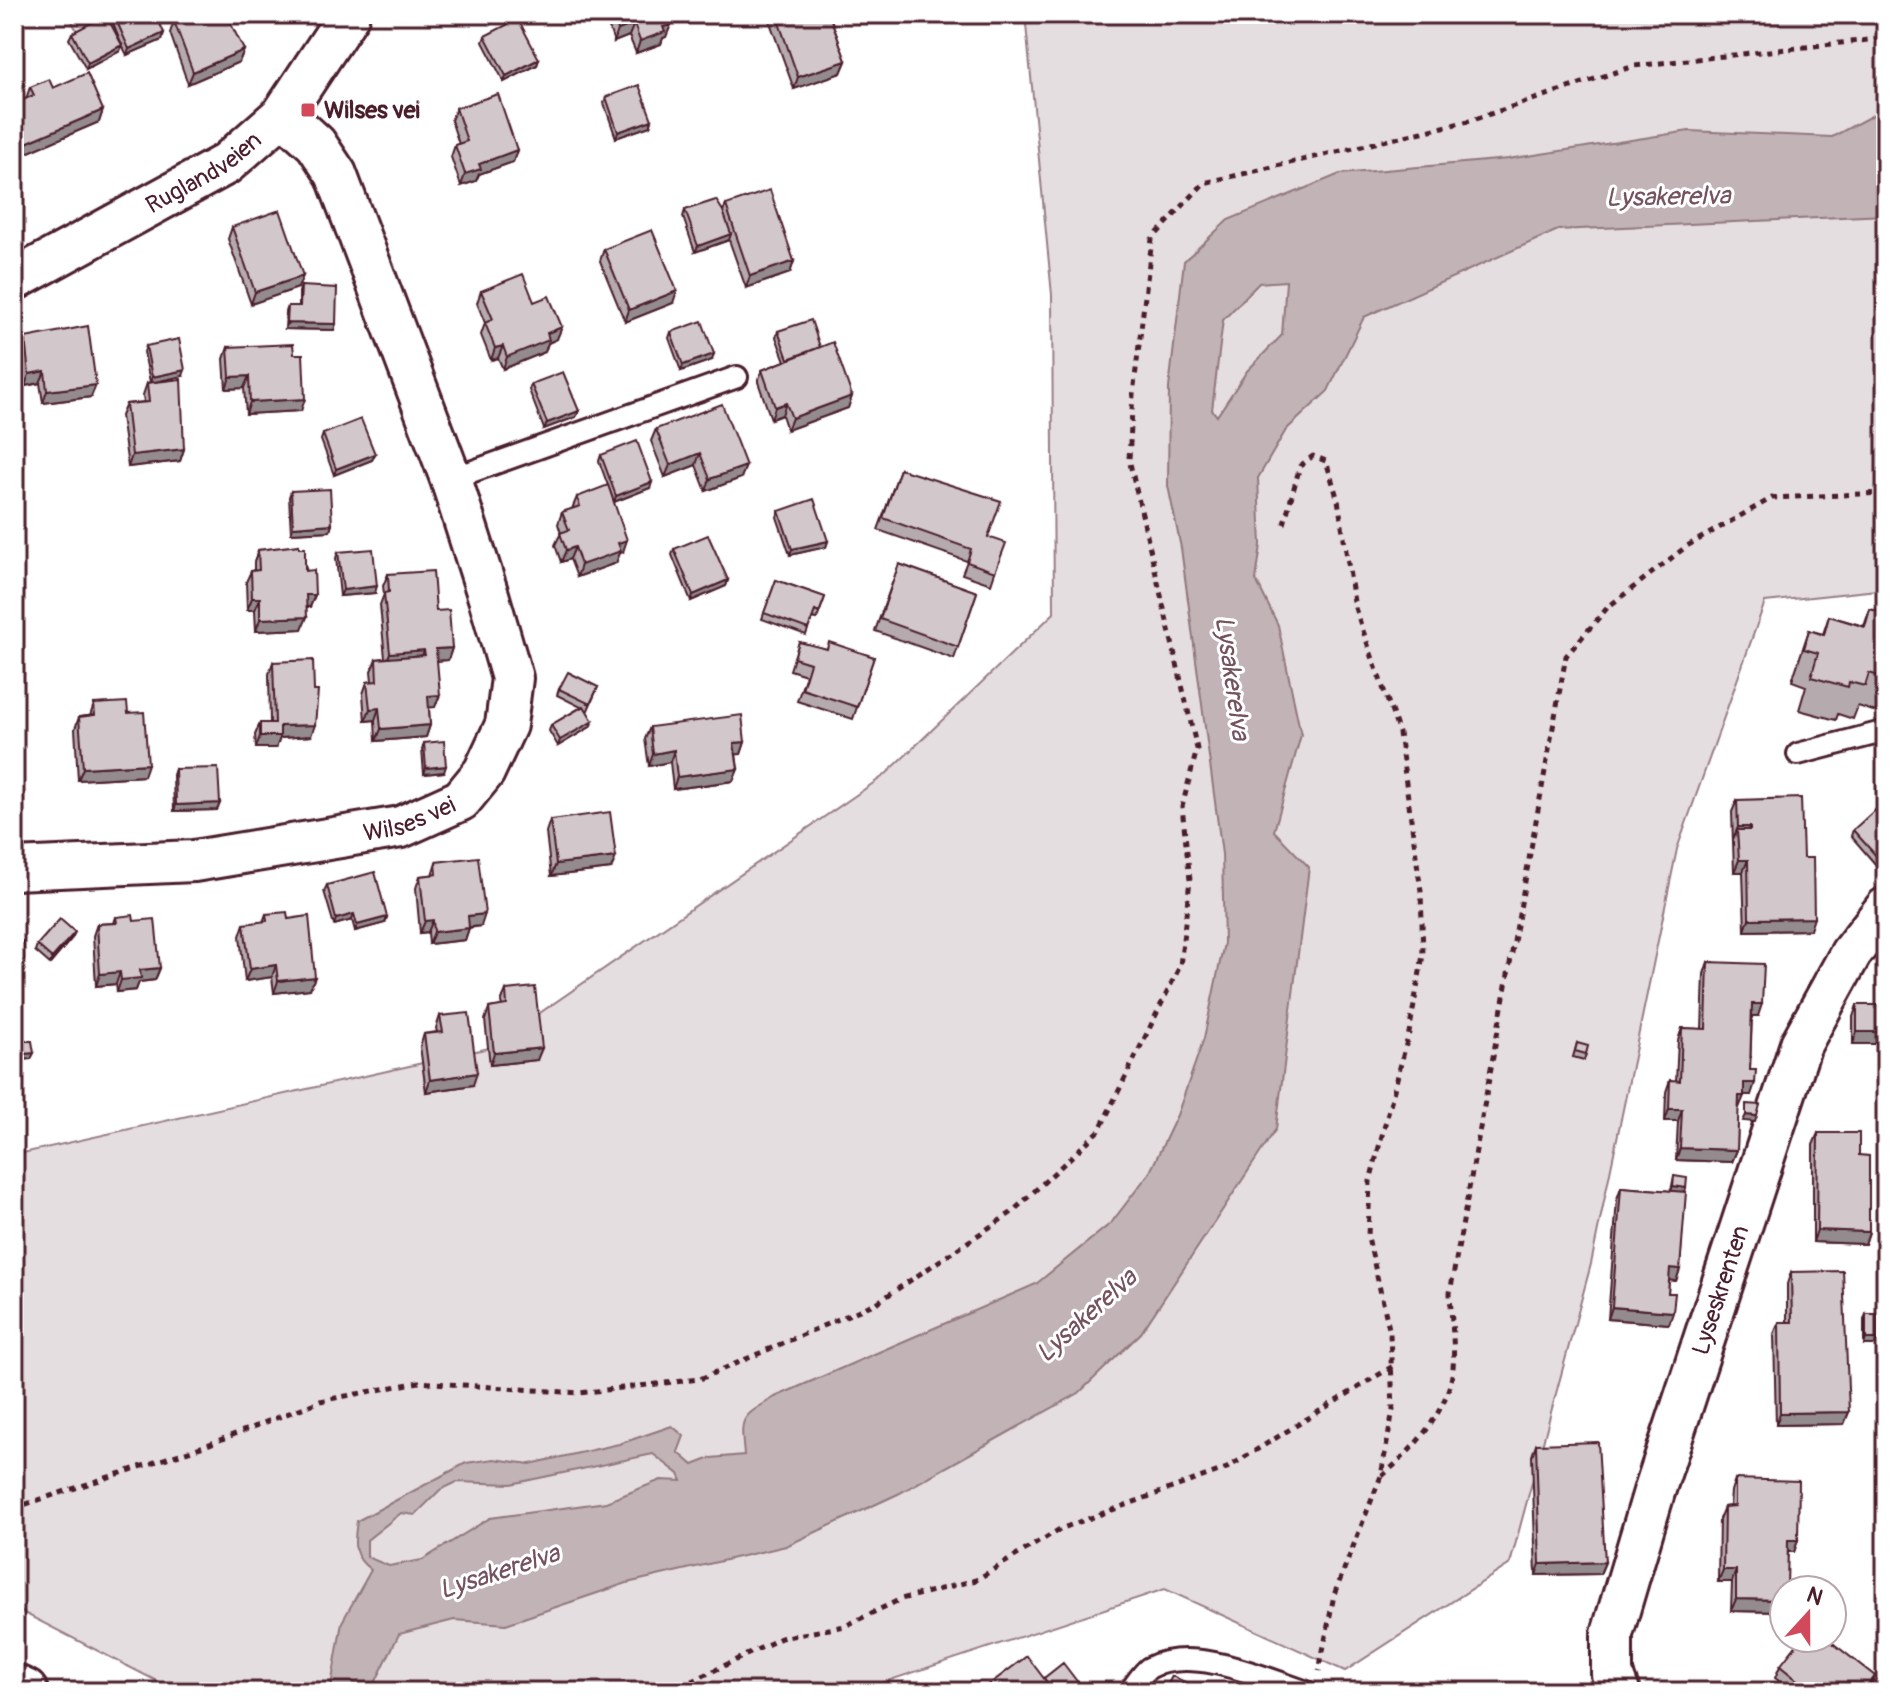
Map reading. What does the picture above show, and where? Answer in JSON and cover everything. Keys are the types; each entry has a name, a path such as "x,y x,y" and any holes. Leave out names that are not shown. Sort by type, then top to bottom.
{"main road":[{"path":"14,1687 25,1692"}],"street":[{"name":"Ruglandveien","path":"14,280 226,164 283,114 349,14"},
{"name":"Wilses vei","path":"14,869 194,861 316,844 401,827 461,800 484,772 506,725 512,678 451,479 336,174 316,144 283,114"},
{"name":"Lyseskrenten","path":"1619,1692 1612,1674 1612,1634 1659,1477 1801,1044 1851,953 1886,908"}],"lane":[{"path":"451,479 737,377"},
{"path":"1798,754 1886,731"},
{"path":"1129,1692 1148,1669 1184,1660 1230,1666 1312,1685"}],"path":[{"path":"14,1508 207,1445 320,1401 391,1387 419,1382 579,1393 700,1379 878,1302 1011,1213 1099,1131 1180,966 1190,880 1182,807 1197,749 1129,459 1133,394 1152,239 1204,183 1469,121 1634,66 1886,38"},
{"path":"1284,524 1300,466 1313,456 1326,461 1338,500 1355,608 1399,733 1421,891 1423,955 1409,1033 1370,1181 1368,1237 1390,1333 1394,1366 1393,1410 1381,1476 1334,1595 1312,1685"},
{"path":"1381,1476 1410,1453 1436,1414 1453,1370 1450,1293 1566,656 1608,607 1687,546 1772,498 1886,493"},
{"path":"670,1692 781,1638 845,1626 901,1599 976,1580 1060,1529 1227,1468 1394,1366"}],"shaded area":[{"path":"68,14 119,14 85,46"},
{"path":"1025,14 1886,14 1886,589 1765,602 1677,849 1591,1264 1510,1564 1345,1671 1165,1589 866,1688 864,1692 178,1692 14,1608 14,1155 489,1048 885,775 1054,613 1052,295"}],"water":[{"name":"Lysakerelva","path":"1886,108 1886,215 1558,230 1364,317 1328,391 1286,430 1258,478 1261,545 1256,580 1278,625 1301,735 1274,831 1309,867 1276,1129 1141,1333 1079,1393 898,1494 786,1546 627,1583 506,1624 454,1620 399,1634 376,1681 375,1692 330,1692 342,1622 371,1570 360,1559 355,1548 357,1521 466,1463 494,1459 530,1464 619,1444 672,1426 684,1436 678,1452 693,1465 711,1458 744,1455 743,1425 755,1409 775,1397 1036,1284 1111,1223 1150,1172 1177,1115 1204,1038 1224,943 1222,854 1181,548 1168,486 1169,388 1184,261 1228,220 1340,174 1508,159 1689,131 1832,137","holes":["1286,281 1282,335 1247,371 1217,416 1212,410 1223,320 1259,283","653,1454 679,1474 682,1481 661,1480 606,1502 490,1518 422,1560 389,1566 367,1557 367,1540 401,1513 415,1515 440,1490 457,1482 511,1484"]}],"building":[{"path":"156,14 164,33 129,49 114,15"},
{"path":"192,14 226,14 244,50 193,72 174,21"},
{"path":"612,14 667,14 671,25 663,27 665,32 640,41 634,24 618,30"},
{"path":"776,14 829,14 846,61 798,77"},
{"path":"106,15 122,45 88,63 72,33"},
{"path":"518,19 539,59 506,76 485,36"},
{"path":"87,73 103,110 26,143 14,114 14,104 34,95 30,87 49,79 53,88"},
{"path":"639,85 652,120 618,132 606,97"},
{"path":"498,94 517,150 479,164 481,169 465,174 455,145 467,141 456,108"},
{"path":"770,190 794,261 750,276 726,205"},
{"path":"716,200 731,234 698,246 685,210"},
{"path":"280,210 303,276 255,292 232,227"},
{"path":"652,230 677,291 629,310 604,249"},
{"path":"523,274 534,302 549,296 562,327 547,333 549,340 507,357 503,346 495,348 485,323 493,319 481,291"},
{"path":"301,286 337,288 336,324 287,323 288,306 300,306"},
{"path":"811,320 820,347 788,359 778,331"},
{"path":"702,321 714,354 683,365 671,332"},
{"path":"14,322 21,335 14,339"},
{"path":"88,326 96,385 47,391 45,371 29,374 25,338"},
{"path":"179,339 185,370 152,377 146,346"},
{"path":"833,342 852,396 792,418 786,403 775,407 762,370"},
{"path":"293,344 294,354 303,354 305,399 250,402 249,376 230,377 228,347"},
{"path":"563,372 579,411 547,423 531,384"},
{"path":"181,379 184,449 132,455 126,404 149,402 147,383"},
{"path":"722,404 746,466 710,479 700,453 670,465 656,429"},
{"path":"361,419 375,454 336,469 323,434"},
{"path":"637,441 652,482 616,496 601,455"},
{"path":"900,469 1001,501 988,537 1006,543 995,572 967,562 971,549 883,518"},
{"path":"608,485 627,540 618,543 621,551 581,565 575,547 566,550 560,533 569,530 562,512 580,506 577,497"},
{"path":"330,489 332,524 293,527 291,491"},
{"path":"814,499 828,541 792,549 779,511"},
{"path":"708,535 728,580 693,595 674,549"},
{"path":"299,545 299,548 305,548 305,571 314,570 315,595 306,595 307,617 260,619 260,598 252,598 251,571 259,570 258,550"},
{"path":"373,549 377,586 343,590 338,552"},
{"path":"899,564 977,592 958,647 880,619"},
{"path":"433,571 436,611 449,610 452,648 436,649 440,695 428,696 430,725 381,729 379,708 370,709 367,682 377,681 376,659 425,655 424,650 390,653 384,593 389,592 388,574"},
{"path":"776,580 825,597 808,629 764,613"},
{"path":"1870,609 1886,614 1886,678 1869,673 1865,686 1849,682 1848,687 1811,677 1818,653 1804,649 1809,630 1824,635 1829,616 1865,627"},
{"path":"799,642 827,649 829,642 874,657 857,707 802,689 810,663 794,658"},
{"path":"313,660 314,691 318,691 315,725 280,726 280,736 260,736 260,723 275,723 273,662"},
{"path":"568,672 598,687 590,704 559,689"},
{"path":"127,702 128,713 144,712 148,764 83,768 79,717 95,715 94,704"},
{"path":"584,706 593,721 560,740 551,725"},
{"path":"742,715 745,742 734,743 738,769 677,777 674,750 653,754 650,727"},
{"path":"444,741 446,766 426,768 424,743"},
{"path":"218,768 220,803 176,805 175,769"},
{"path":"1882,778 1886,778 1886,798 1882,798"},
{"path":"1801,798 1803,858 1813,858 1814,918 1749,919 1748,860 1739,860 1737,830 1750,830 1750,827 1738,827 1737,800"},
{"path":"1875,810 1886,822 1886,852 1879,859 1853,830"},
{"path":"610,812 616,857 556,864 550,820"},
{"path":"478,857 485,914 468,916 469,928 434,932 433,920 425,921 420,876 437,874 436,862"},
{"path":"375,872 387,917 357,925 354,914 336,919 327,885"},
{"path":"287,912 288,919 309,916 315,977 278,981 276,965 250,969 244,924 267,921 266,914"},
{"path":"133,915 134,921 155,919 160,968 140,970 141,978 121,980 120,972 100,974 97,924 117,923 116,917"},
{"path":"60,919 75,932 52,958 37,945"},
{"path":"14,941 23,941 24,962 14,962"},
{"path":"1708,962 1764,964 1762,1004 1752,1004 1750,1070 1756,1070 1755,1083 1744,1083 1744,1096 1739,1096 1737,1150 1680,1148 1682,1109 1669,1109 1670,1080 1680,1081 1682,1028 1706,1029"},
{"path":"535,987 542,1048 494,1053 489,1008 507,1005 506,990"},
{"path":"1857,1005 1886,1005 1886,1072 1882,1072 1882,1032 1857,1032"},
{"path":"469,1013 477,1073 430,1080 424,1034 443,1032 440,1016"},
{"path":"22,1041 32,1041 34,1053 23,1054"},
{"path":"1577,1043 1588,1046 1586,1054 1575,1051"},
{"path":"1746,1104 1760,1105 1757,1116 1746,1115"},
{"path":"1818,1133 1859,1133 1859,1155 1869,1156 1869,1232 1817,1230"},
{"path":"1674,1176 1687,1178 1686,1188 1673,1186"},
{"path":"1621,1187 1686,1192 1680,1269 1670,1268 1668,1293 1675,1293 1673,1312 1612,1307"},
{"path":"1843,1271 1849,1412 1780,1413 1779,1322 1792,1322 1791,1272"},
{"path":"1866,1314 1877,1314 1877,1339 1866,1339"},
{"path":"1598,1442 1605,1562 1540,1564 1536,1444"},
{"path":"1735,1479 1799,1481 1798,1540 1788,1540 1787,1574 1768,1574 1768,1600 1736,1599 1736,1570 1723,1570 1724,1507 1735,1506"},
{"path":"1789,1654 1847,1654 1875,1676 1863,1692 1812,1692 1780,1666"},
{"path":"1027,1656 1054,1692 979,1692"},
{"path":"1063,1663 1079,1684 1069,1692 1054,1692 1044,1678"},
{"path":"1172,1676 1206,1692 1164,1692"}],"place":[{"name":"Wilses vei","path":"308,110"}]}
